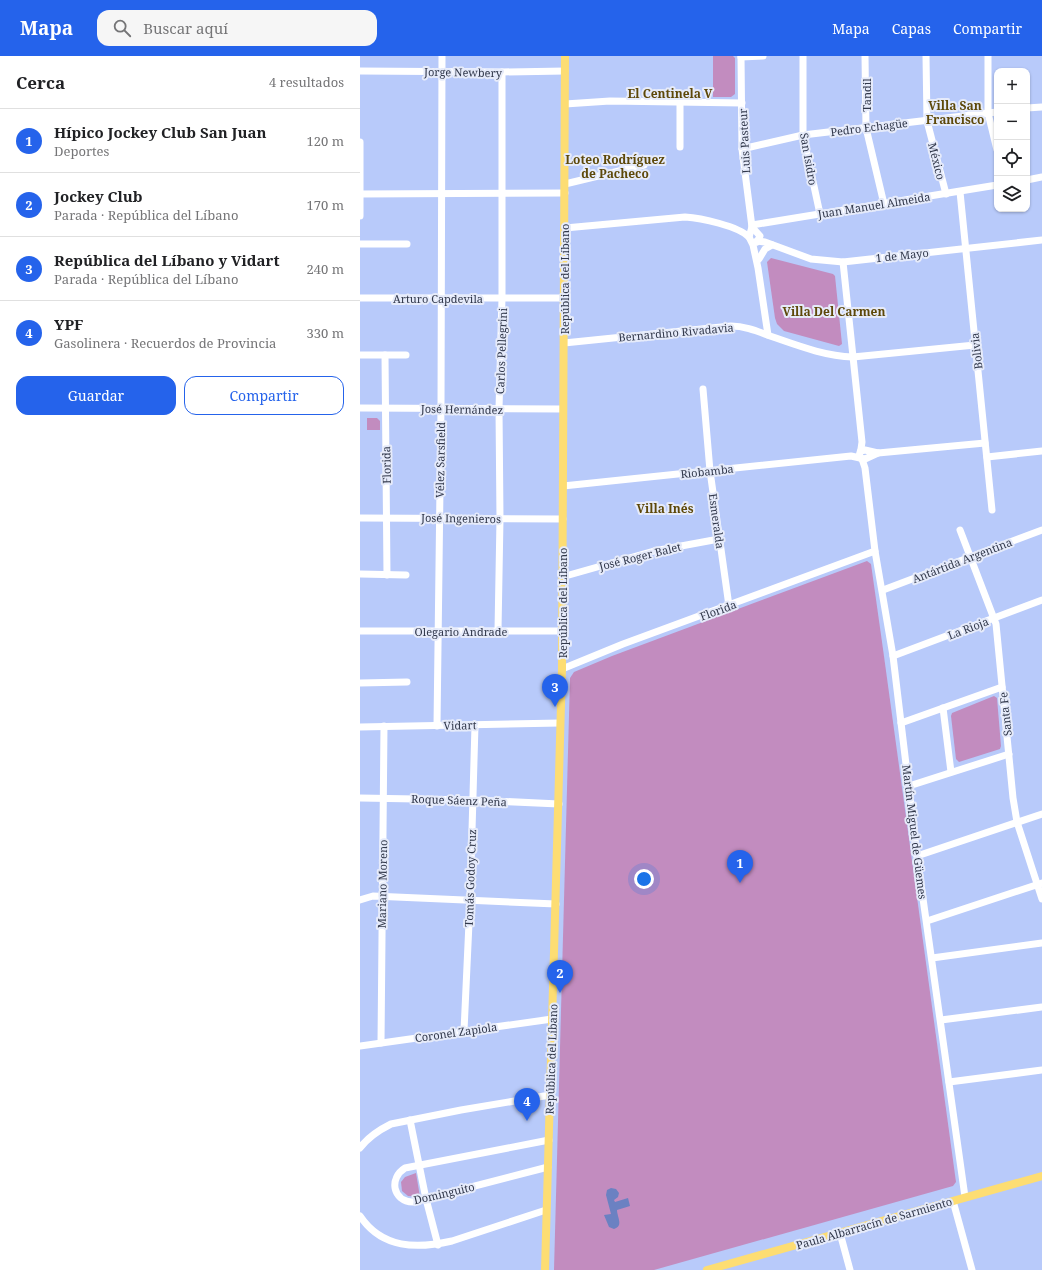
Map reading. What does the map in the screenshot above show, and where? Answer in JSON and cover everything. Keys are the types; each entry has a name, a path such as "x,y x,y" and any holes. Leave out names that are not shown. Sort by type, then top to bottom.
{"main road":[{"name":"República del Líbano","path":"545,1270 562,669 565,56"},
{"name":"Paula Albarracín de Sarmiento","path":"707,1270 727,1267 840,1233 1042,1176"}],"street":[{"name":"Vélez Sarsfield","path":"437,726 441,408 442,56"},
{"path":"741,57 763,56"},
{"name":"San Isidro","path":"803,56 803,135 820,214"},
{"name":"Tandil","path":"865,56 866,128 884,204"},
{"name":"México","path":"926,56 927,120 946,194"},
{"path":"988,56 988,113 995,140"},
{"name":"Luis Pasteur","path":"741,57 742,149 752,235 768,335"},
{"name":"Jorge Newbery","path":"360,71 565,71"},
{"name":"Carlos Pellegrini","path":"498,630 500,519 499,409 503,194 502,72"},
{"path":"565,104 610,101 742,103"},
{"path":"680,102 680,147"},
{"path":"1030,108 1042,107"},
{"name":"Pedro Echagüe","path":"742,149 803,135 994,112"},
{"path":"360,142 360,216"},
{"path":"565,184 644,165"},
{"path":"1030,179 1042,177"},
{"name":"Juan Manuel Almeida","path":"752,235 820,214 994,186"},
{"name":"Bolivia","path":"960,192 992,510"},
{"path":"360,194 565,193"},
{"name":"1 de Mayo","path":"565,228 685,217 705,219 752,235 772,245 811,259 843,262 1042,240"},
{"name":"Luis Pasteur","path":"752,235 759,259 758,268"},
{"path":"360,244 407,244"},
{"path":"759,259 765,249 772,245"},
{"name":"Martín Miguel de Güemes","path":"843,262 875,552 893,656 918,856 965,1197"},
{"name":"Arturo Capdevila","path":"360,298 564,298"},
{"name":"Bernardino Rivadavia","path":"564,343 725,326 738,326 768,335 811,351 834,356 853,357 975,345"},
{"path":"360,355 406,354"},
{"name":"Florida","path":"385,355 387,575"},
{"name":"Esmeralda","path":"703,389 710,470 729,606"},
{"name":"José Hernández","path":"360,408 563,408"},
{"name":"Riobamba","path":"563,486 864,454 985,443"},
{"path":"987,457 1042,451"},
{"name":"José Ingenieros","path":"360,518 563,519"},
{"name":"Santa Fe","path":"960,530 996,624 1013,798 1017,822 1040,884 1042,900"},
{"name":"Antártida Argentina","path":"882,590 1042,530"},
{"name":"José Roger Balet","path":"562,577 654,551 719,539"},
{"name":"Florida","path":"562,669 623,644 875,552"},
{"path":"360,574 406,575"},
{"name":"La Rioja","path":"893,656 1042,600"},
{"name":"Olegario Andrade","path":"360,631 562,631"},
{"path":"360,682 407,682"},
{"path":"901,723 1002,687"},
{"path":"943,708 951,772"},
{"name":"Vidart","path":"360,726 560,723"},
{"name":"Tomás Godoy Cruz","path":"464,1031 470,901 475,725"},
{"name":"Mariano Moreno","path":"381,1043 384,726"},
{"path":"909,786 1009,754"},
{"name":"Roque Sáenz Peña","path":"360,798 473,800 559,804"},
{"path":"918,856 1042,814"},
{"path":"927,921 1040,884"},
{"path":"360,900 373,896 556,904"},
{"path":"932,958 1042,943"},
{"path":"941,1020 1042,1007"},
{"name":"Coronel Zapiola","path":"360,1046 552,1019"},
{"path":"949,1082 1042,1070"},
{"path":"360,1148 369,1138 391,1124 550,1095"},
{"path":"410,1120 426,1199 438,1245"},
{"name":"Dominguito","path":"548,1167 413,1202 406,1202 400,1198 396,1192 395,1186 396,1179 405,1168 549,1140"},
{"path":"953,1201 972,1270"},
{"path":"360,1216 367,1226 375,1233 395,1243 412,1246 438,1245 452,1242 546,1210"},
{"path":"840,1233 850,1270"}],"shaded area":[{"path":"713,56 733,56 735,58 735,94 731,97 713,97"},
{"path":"771,258 833,274 835,276 842,344 839,346 784,331 777,324 767,262"},
{"path":"367,418 377,418 380,421 380,430 367,430"},
{"path":"867,561 871,564 956,1182 953,1186 654,1270 554,1270 570,678 574,672 612,656"},
{"path":"994,696 997,698 1000,749 959,762 956,759 951,716 952,713"},
{"path":"416,1173 420,1197 408,1196 402,1191 401,1182 405,1177"}],"water":[{"path":"611,1188 616,1189 619,1193 618,1197 614,1200 615,1202 628,1198 630,1206 617,1210 619,1226 614,1229 609,1227 604,1215 611,1214 606,1195 607,1190"}],"place":[{"name":"República del Líbano y Vidart","path":"555,707"},
{"name":"Hípico Jockey Club San Juan","path":"740,883"},
{"name":"Jockey Club","path":"560,993"},
{"name":"YPF","path":"527,1121"}],"district":[{"name":"El Centinela V","path":"670,93"},
{"name":"Villa San Francisco","path":"955,112"},
{"name":"Loteo Rodríguez de Pacheco","path":"615,166"},
{"name":"Villa Del Carmen","path":"834,311"},
{"name":"Villa Inés","path":"665,508"}]}
